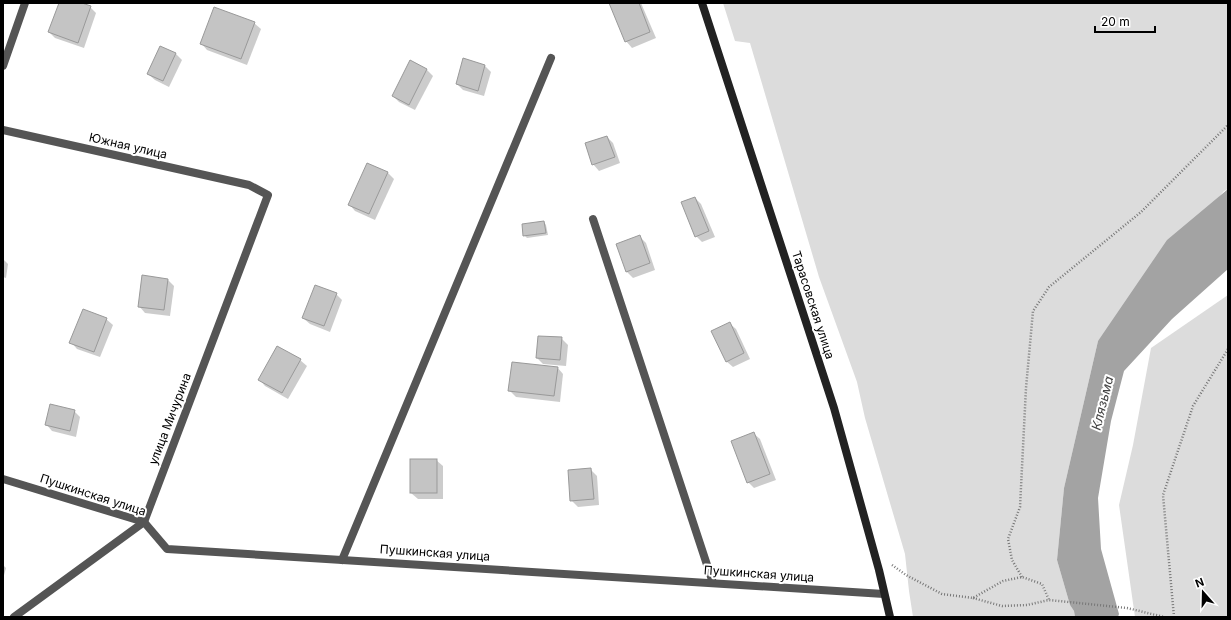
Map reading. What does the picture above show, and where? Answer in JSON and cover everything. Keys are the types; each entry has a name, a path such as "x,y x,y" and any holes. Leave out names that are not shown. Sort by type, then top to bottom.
{"main road":[{"name":"Тарасовская улица","path":"702,3 834,408 874,552 890,617"}],"street":[{"path":"3,66 25,3"},
{"path":"342,560 551,58"},
{"name":"Южная улица","path":"3,130 249,185"},
{"name":"улица Мичурина","path":"144,522 268,195 249,185"},
{"path":"594,219 713,583"},
{"name":"Пушкинская улица","path":"3,479 144,522 167,549 884,594"},
{"path":"14,617 144,522"}],"path":[{"path":"1022,577 1012,560 1008,539 1020,507 1026,388 1033,311 1049,287 1141,212 1228,125"},
{"path":"1174,617 1163,495 1192,406 1228,349"},
{"path":"874,552 906,575 942,594 973,598 1002,606 1049,600 1127,608 1164,617"},
{"path":"973,598 1003,581 1022,577 1042,584 1049,600"}],"shaded area":[{"path":"723,3 1228,3 1228,189 1224,191 1098,341 1064,488 1057,560 1075,617 913,617 905,554 865,418 857,382 819,277 750,43 735,41"},
{"path":"1228,295 1228,617 1135,617 1119,505 1133,445 1151,348"}],"water":[{"name":"Клязьма","path":"1228,189 1228,269 1172,319 1124,371 1111,421 1098,498 1101,549 1119,614 1118,617 1075,617 1057,560 1064,488 1098,341 1167,240"}],"building":[{"path":"59,3 82,3 91,6 78,43 48,32"},
{"path":"609,3 639,3 650,32 625,42"},
{"path":"214,7 255,22 241,59 200,44"},
{"path":"160,46 176,53 163,81 147,74"},
{"path":"463,58 485,65 478,91 456,84"},
{"path":"410,60 427,69 409,105 392,96"},
{"path":"607,136 615,157 592,165 585,143"},
{"path":"367,163 388,172 369,214 348,205"},
{"path":"695,197 709,231 695,237 681,202"},
{"path":"544,221 546,233 523,236 522,224"},
{"path":"640,235 650,263 626,272 616,244"},
{"path":"142,275 168,279 164,310 138,307"},
{"path":"315,285 337,293 324,326 302,318"},
{"path":"83,309 107,318 94,352 69,343"},
{"path":"730,322 744,353 726,362 711,331"},
{"path":"538,336 562,337 560,360 536,358"},
{"path":"277,346 301,359 282,393 258,380"},
{"path":"512,362 558,367 554,396 508,391"},
{"path":"50,404 75,410 70,431 45,425"},
{"path":"754,432 770,474 747,483 731,441"},
{"path":"410,459 437,459 437,493 410,493"},
{"path":"591,468 594,499 570,501 568,470"}]}
